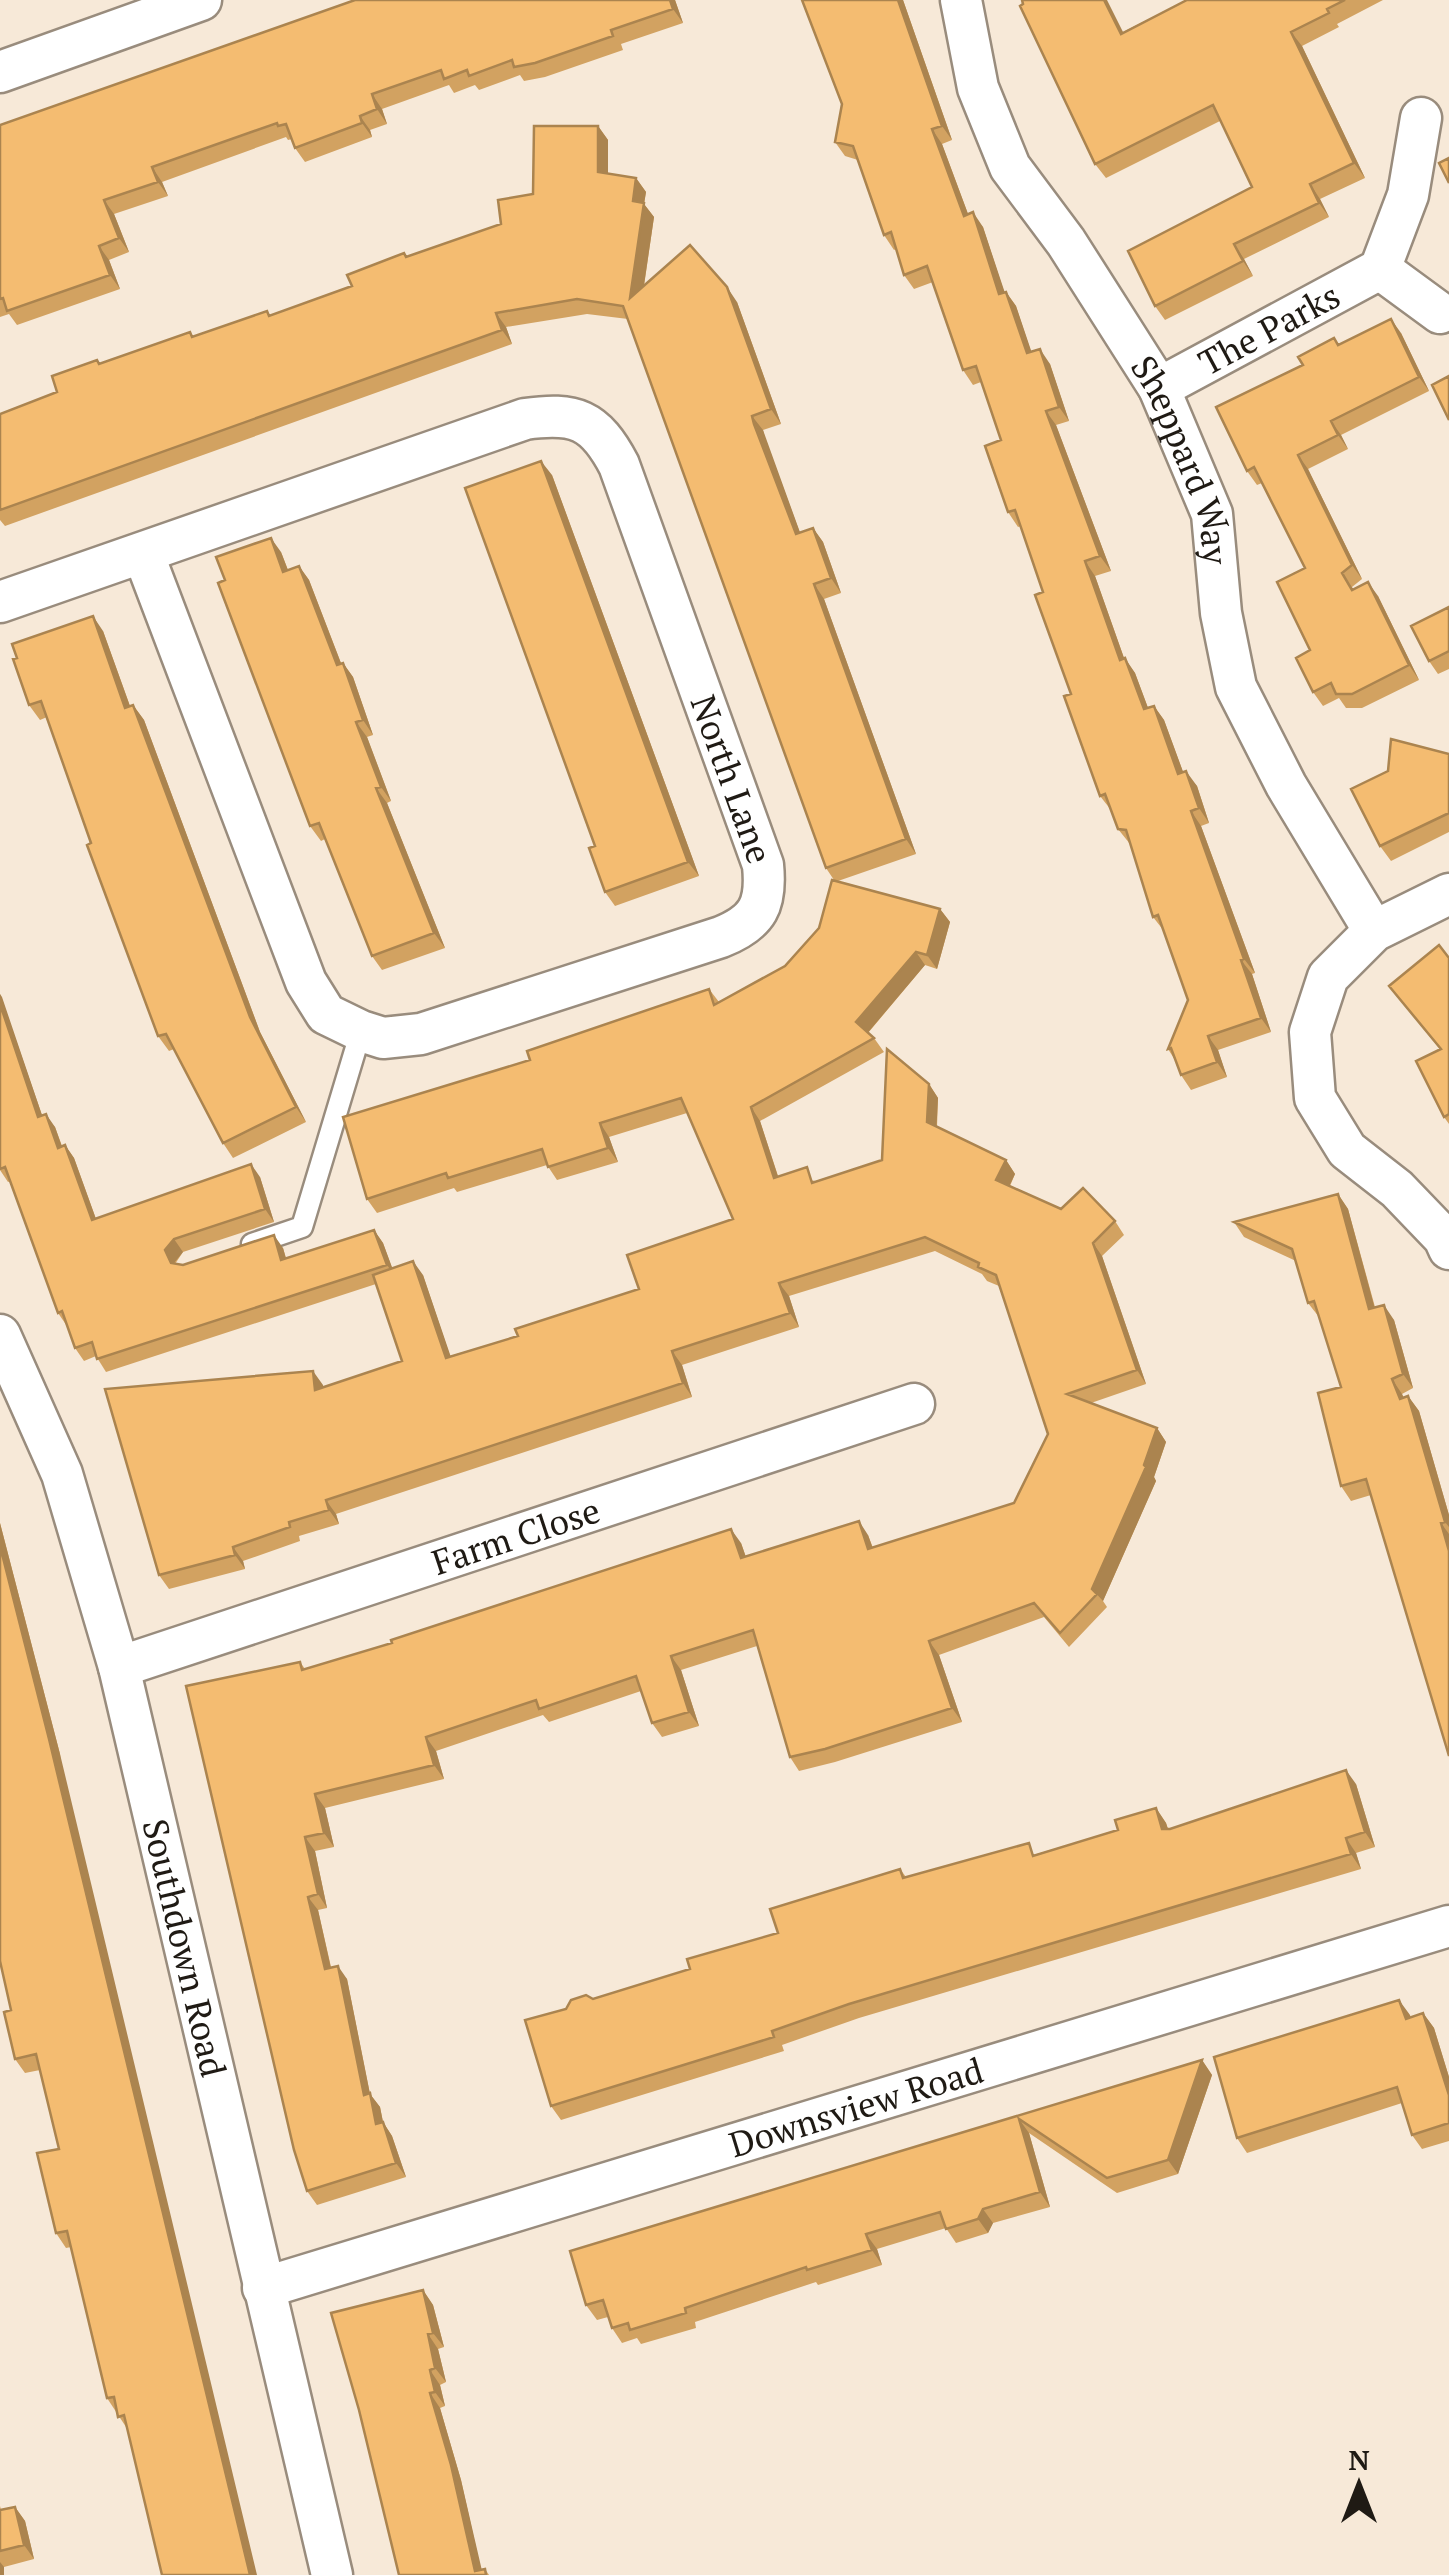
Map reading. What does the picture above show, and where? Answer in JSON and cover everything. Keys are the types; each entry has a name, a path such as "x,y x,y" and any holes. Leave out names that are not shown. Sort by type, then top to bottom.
{"street":[{"path":"0,72 201,0"},
{"name":"Sheppard Way","path":"961,0 978,88 1010,167 1066,242 1159,388 1212,514 1221,613 1236,687 1286,785 1374,932"},
{"name":"The Parks","path":"1159,388 1380,269 1408,196 1422,118"},
{"name":"The Parks","path":"1380,269 1440,313"},
{"name":"North Lane","path":"0,602 525,419 555,415 584,421 605,439 619,465 763,865 766,892 755,914 740,929 720,937 421,1034 383,1038 326,1014 306,982 143,553"},
{"path":"1449,894 1374,932 1328,977 1310,1032 1316,1098 1347,1150 1397,1190 1444,1238 1449,1250"},
{"name":"Southdown Road","path":"0,1335 62,1474 119,1667 332,2575"},
{"name":"Farm Close","path":"119,1667 914,1404"},
{"name":"Downsview Road","path":"263,2288 1449,1926"}],"lane":[{"path":"237,1249 302,1228 361,1031"}],"building":[{"path":"355,0 670,0 673,9 611,30 613,36 535,63 514,67 512,60 469,76 467,70 444,79 441,70 372,94 377,109 360,116 362,123 295,148 286,124 277,123 152,167 158,182 104,200 119,238 99,246 110,275 7,311 3,298 0,299 0,125"},
{"path":"802,0 898,0 942,126 932,129 964,216 973,212 999,294 1006,292 1027,353 1040,349 1059,407 1046,411 1100,556 1085,561 1120,660 1125,658 1144,709 1154,706 1178,774 1186,771 1199,808 1191,811 1261,1018 1208,1036 1217,1062 1181,1075 1171,1048 1168,1049 1188,1000 1158,915 1153,917 1126,830 1118,829 1105,794 1100,796 1064,696 1071,694 1035,595 1043,592 1015,510 1008,512 985,446 1001,440 976,366 963,370 927,266 904,275 891,232 884,235 853,146 835,142 842,104"},
{"path":"1022,0 1104,0 1121,34 1187,0 1345,0 1327,9 1329,13 1291,32 1354,163 1310,184 1319,203 1234,244 1243,261 1155,306 1128,251 1252,187 1213,105 1095,164 1020,6"},
{"path":"534,126 598,126 598,172 636,178 633,201 644,203 630,298 690,245 727,287 771,409 752,416 754,424 796,534 813,528 831,578 814,584 906,839 826,868 623,306 577,299 496,313 502,330 0,510 0,414 57,392 52,376 190,332 192,337 267,311 269,316 352,286 347,275 501,224 498,200 533,194"},
{"path":"1449,158 1449,183 1439,163"},
{"path":"1391,319 1419,377 1331,421 1338,435 1298,455 1352,565 1342,573 1352,590 1368,582 1409,665 1352,694 1336,694 1331,683 1313,692 1296,658 1310,650 1277,582 1305,568 1254,467 1247,471 1216,407 1303,365 1298,357 1334,338 1338,345"},
{"path":"1449,376 1449,420 1432,385"},
{"path":"541,461 688,862 605,892 589,848 595,846 465,488"},
{"path":"271,538 283,572 299,566 337,665 343,663 363,720 356,722 381,787 376,788 434,933 372,956 319,823 310,826 218,583 225,580 216,557"},
{"path":"1449,607 1449,651 1429,661 1411,626"},
{"path":"93,616 125,708 133,705 250,1017 296,1107 223,1143 166,1034 158,1036 87,845 91,843 41,701 29,705 13,659 17,658 12,644"},
{"path":"1391,739 1449,754 1449,813 1380,846 1351,789 1388,771"},
{"path":"832,880 940,909 927,955 916,952 856,1022 874,1038 751,1107 774,1178 807,1167 812,1183 882,1160 887,1049 929,1084 927,1122 1006,1160 996,1180 1061,1209 1083,1188 1115,1221 1093,1243 1137,1370 1067,1394 1157,1428 1146,1467 1092,1589 1097,1594 1060,1633 1034,1603 929,1641 952,1708 825,1749 790,1757 753,1630 671,1656 689,1712 652,1723 636,1676 539,1709 536,1700 426,1737 434,1765 315,1794 324,1833 305,1837 318,1894 308,1897 325,1969 338,1966 364,2095 370,2093 376,2124 383,2122 396,2163 307,2191 294,2150 186,1686 300,1662 302,1670 731,1529 741,1558 859,1521 868,1549 1014,1503 1048,1434 996,1275 925,1237 779,1283 790,1313 672,1351 683,1383 326,1500 329,1510 289,1522 290,1527 233,1547 235,1555 159,1575 105,1389 313,1371 315,1390 402,1361 373,1275 413,1261 446,1358 518,1336 515,1329 639,1289 627,1255 733,1219 681,1098 600,1123 608,1148 548,1167 542,1149 448,1178 446,1173 367,1199 343,1117 530,1060 527,1051 709,989 714,1005 785,966 819,928"},
{"path":"1439,945 1449,958 1449,1114 1444,1117 1416,1061 1441,1049 1389,986"},
{"path":"0,1004 38,1117 46,1114 58,1148 65,1145 92,1220 251,1164 265,1209 174,1239 165,1250 171,1263 183,1265 274,1235 281,1260 374,1230 387,1265 97,1359 92,1342 75,1348 62,1311 58,1313 5,1167 0,1169"},
{"path":"1338,1194 1369,1309 1384,1305 1403,1374 1392,1379 1400,1399 1408,1396 1445,1522 1441,1523 1449,1551 1449,1756 1366,1479 1341,1486 1318,1393 1341,1387 1314,1301 1308,1303 1292,1249 1234,1222"},
{"path":"0,1546 250,2575 162,2575 124,2415 118,2417 114,2397 107,2398 67,2231 56,2233 37,2153 59,2149 36,2054 15,2059 4,2012 11,2010 0,1961"},
{"path":"1346,1770 1365,1832 1346,1838 1351,1854 849,2004 772,2031 774,2037 551,2106 525,2020 566,2009 571,2000 586,1995 593,1999 690,1969 687,1959 778,1933 770,1909 900,1869 903,1878 1029,1843 1033,1856 1118,1830 1115,1820 1156,1808 1162,1829 1170,1829"},
{"path":"1399,2000 1406,2019 1423,2013 1449,2095 1449,2123 1412,2135 1397,2087 1237,2138 1214,2057"},
{"path":"1202,2060 1168,2160 1107,2178 1019,2119 1040,2192 983,2209 978,2219 946,2229 940,2212 866,2234 872,2250 807,2270 806,2267 630,2330 628,2323 612,2328 603,2300 586,2305 570,2251"},
{"path":"423,2290 433,2333 428,2334 435,2392 430,2393 475,2571 485,2569 486,2575 399,2575 331,2313"},
{"path":"15,2507 24,2545 0,2551 0,2510"}]}
